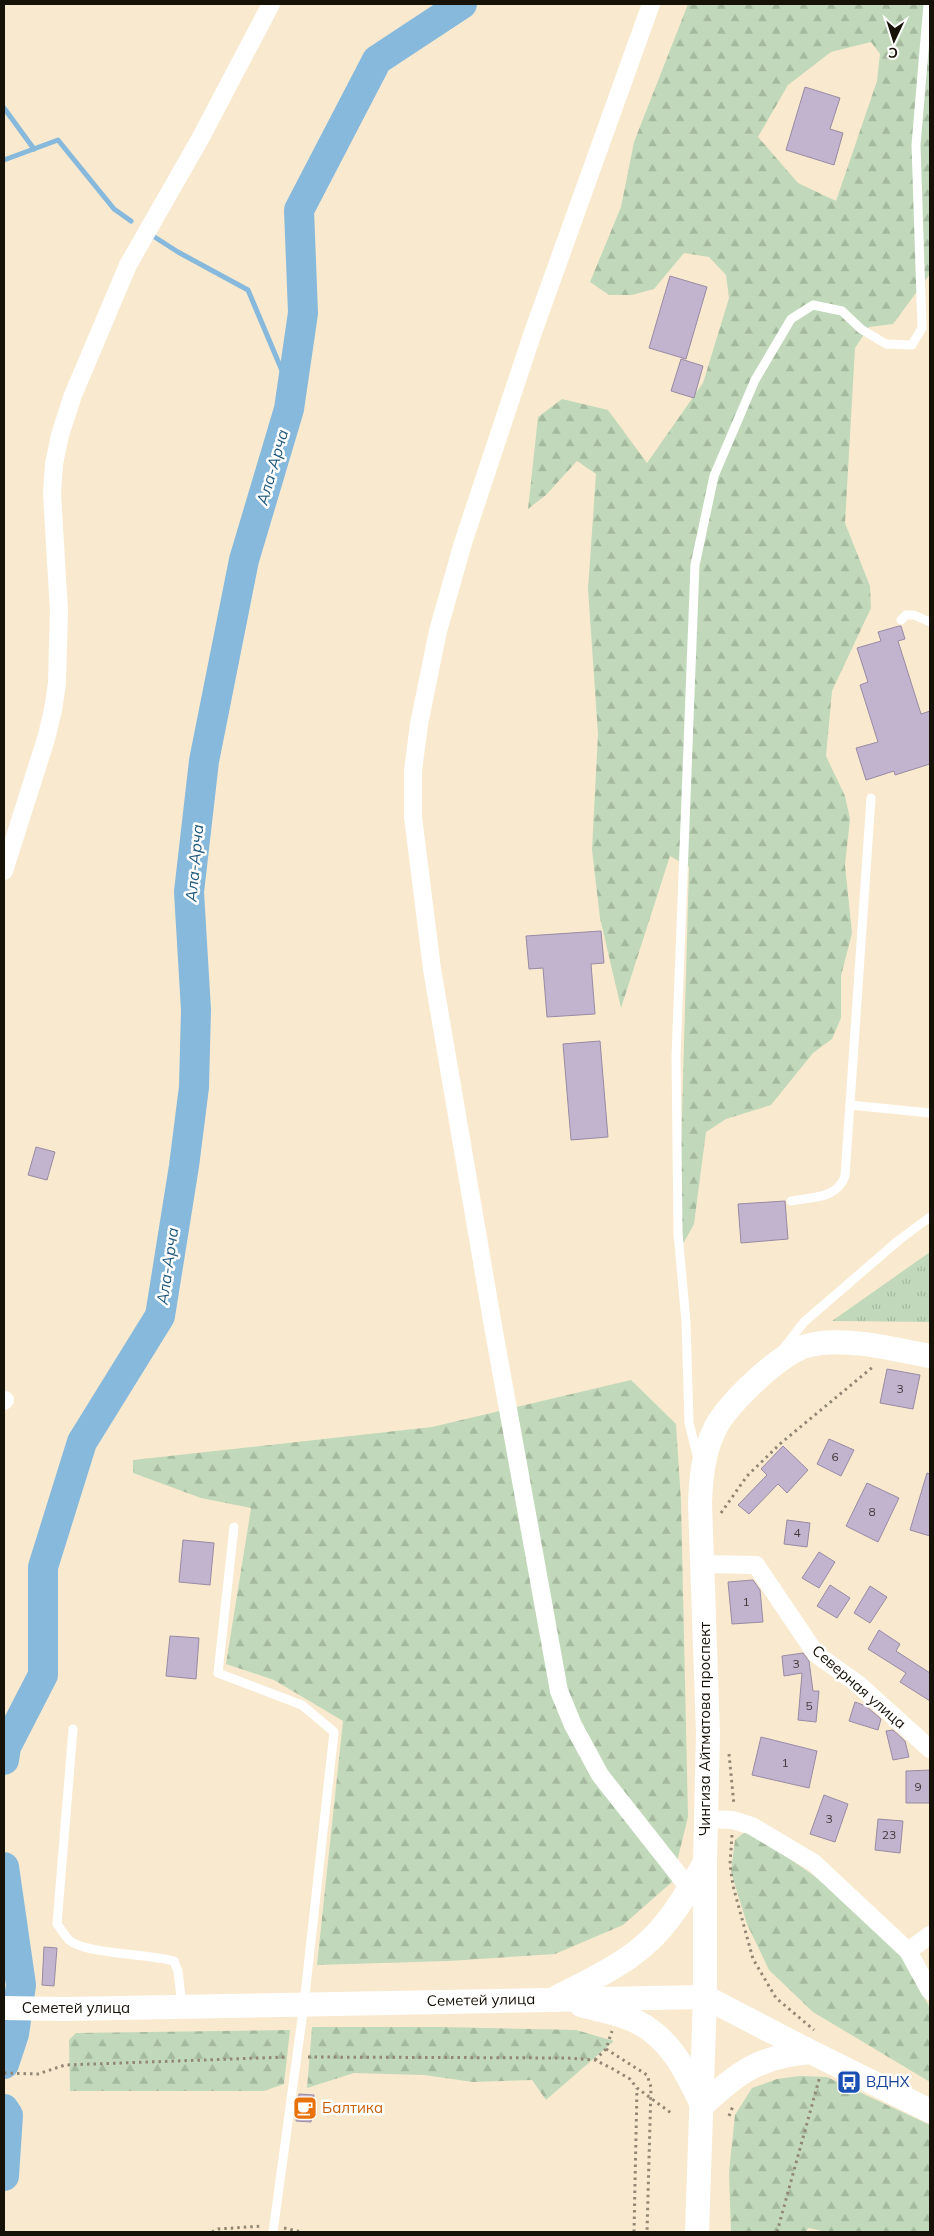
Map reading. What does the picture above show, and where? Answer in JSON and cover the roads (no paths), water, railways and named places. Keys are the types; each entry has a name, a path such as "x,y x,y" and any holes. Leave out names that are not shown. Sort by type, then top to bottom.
{"main road":[{"name":"Чингиза Айтматова проспект","path":"697,2232 705,1996 705,1862 708,1733 700,1503 702,1473 714,1431 730,1410 764,1373 787,1355 804,1346 824,1343 845,1343 930,1356"},
{"path":"555,1998 615,1965 641,1948 669,1919 705,1862"},
{"name":"Семетей улица","path":"4,2008 182,2007 705,1996 930,2111"},
{"path":"555,1998 635,2021 649,2029 664,2041 674,2054 702,2106 723,2086 755,2065 787,2054 814,2053"}],"street":[{"path":"4,871 46,739 57,683 59,611 52,494 54,464 60,435 73,396 128,265 200,139 271,4"},
{"path":"651,4 529,344 463,543 438,631 419,724 413,772 413,817 432,969 493,1326 559,1691 573,1725 600,1775 689,1888"},
{"name":"Северная улица","path":"703,1564 756,1565 816,1654 858,1684 930,1749"},
{"path":"707,1818 733,1820 752,1826 814,1863 908,1951 930,1991"},
{"path":"908,1951 930,1935"}],"lane":[{"path":"702,1473 689,1423 686,1322 678,1233 676,1056 695,564 714,476 755,380 791,319 813,305 842,311 861,329 886,344 912,345 922,328 916,145 928,4"},
{"path":"920,260 930,256"},
{"path":"901,620 906,615 914,615 930,622"},
{"path":"791,1201 831,1194 842,1186 845,1176 871,798"},
{"path":"850,1105 930,1113"},
{"path":"764,1373 804,1322 899,1240 930,1217"},
{"path":"234,1527 218,1673 302,1705 334,1732 304,2004 274,2229"},
{"path":"73,1729 58,1924 69,1940 83,1948 160,1957 174,1961 178,1971 182,2007"}],"waterway":[{"name":"Ала-Арча","path":"4,1760 6,1747 43,1675 43,1567 82,1442 160,1316 184,1166 194,1087 196,1010 189,892 204,761 244,560 289,409 303,313 299,210 377,60 462,4"},
{"path":"4,108 34,149"},
{"path":"4,160 58,140 114,209 131,221"},
{"path":"153,236 178,252 248,290 291,392"},
{"name":"Ала-Арча","path":"4,1867 21,1985 14,2034 4,2064"},
{"name":"Ала-Арча","path":"4,2109 8,2115 4,2176"}],"place":[{"name":"ВДНХ","path":"849,2082"},
{"name":"Балтика","path":"305,2108"}]}
